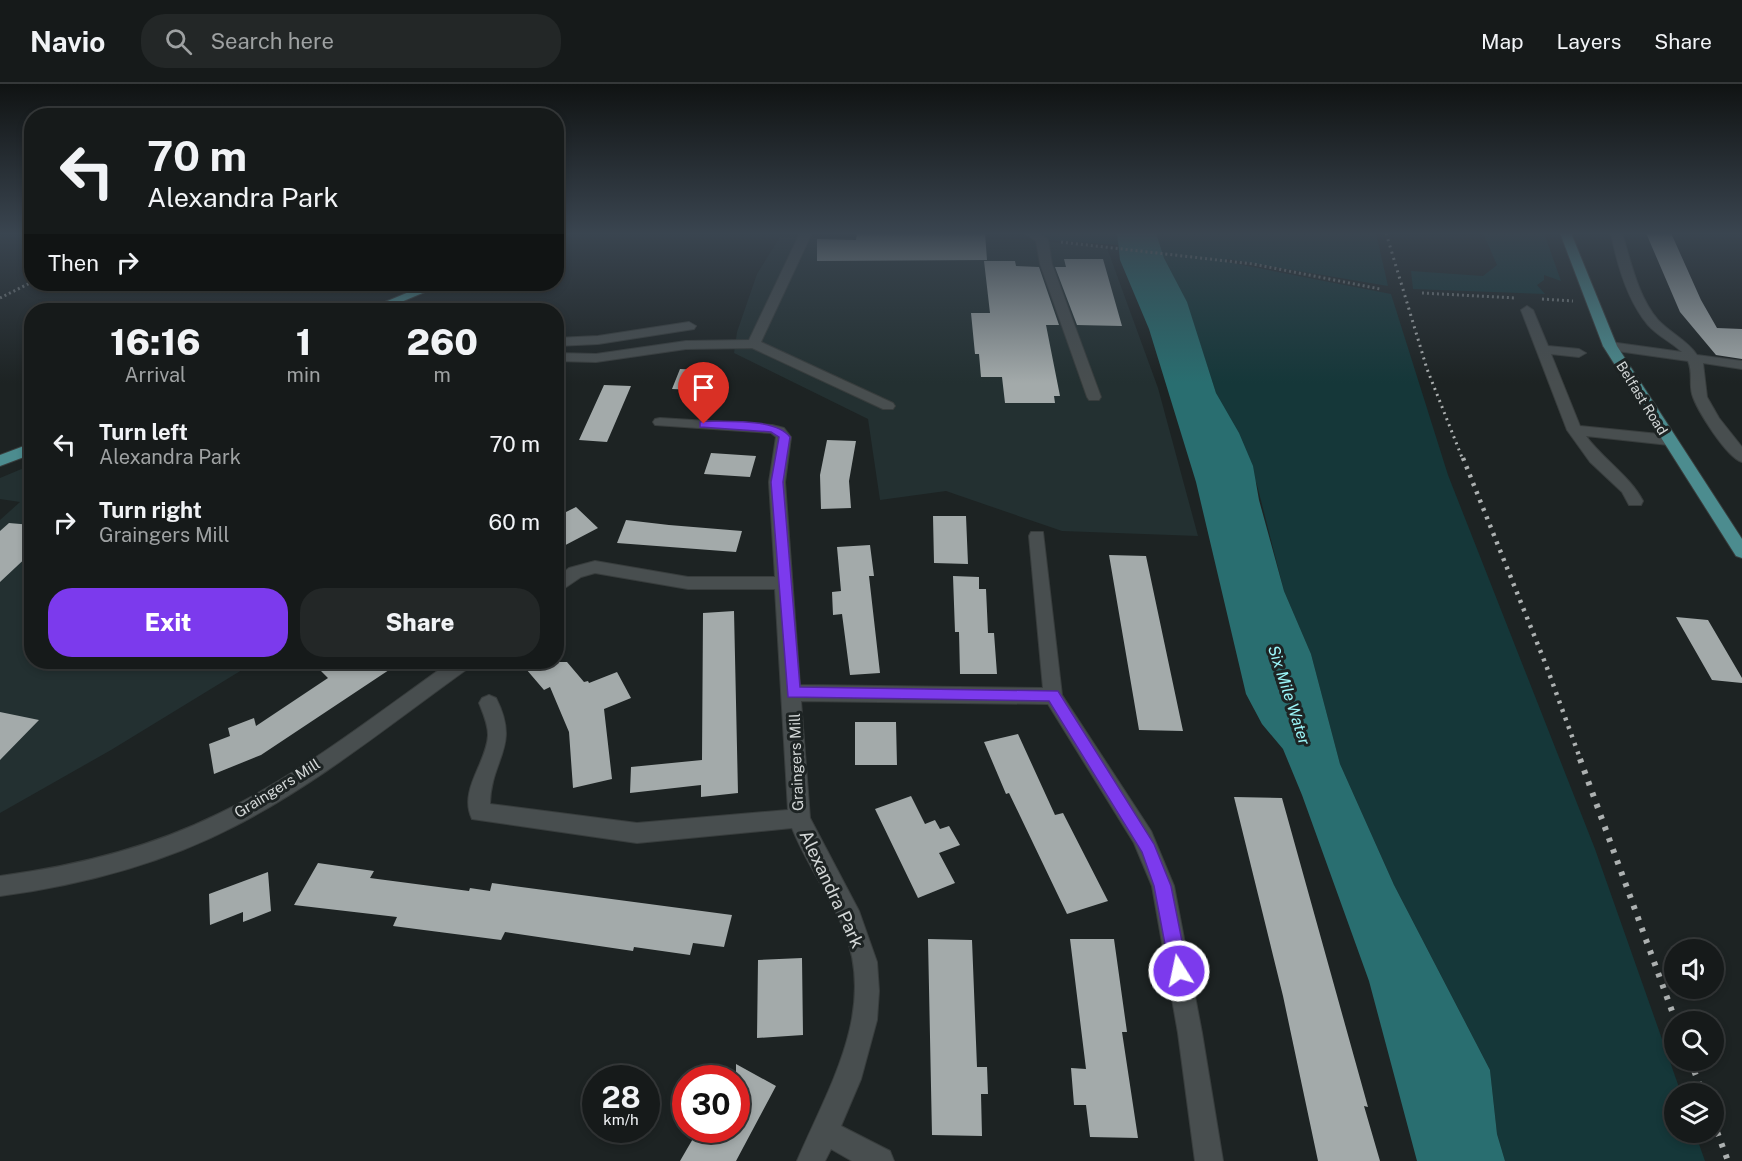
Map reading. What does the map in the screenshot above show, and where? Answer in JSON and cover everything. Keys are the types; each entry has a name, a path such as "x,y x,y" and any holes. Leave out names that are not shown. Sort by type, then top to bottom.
{"main road":[{"name":"Belfast Road","path":"1584,283 1610,346 1742,552"},
{"path":"390,303 420,291"},
{"path":"0,461 24,451"}],"street":[{"path":"754,344 781,283"},
{"path":"1053,283 1094,397"},
{"path":"1635,283 1646,313 1658,327 1682,343 1694,358 1701,374 1698,388 1703,405 1742,457"},
{"path":"1527,310 1574,430 1595,459 1629,489 1635,501"},
{"path":"564,342 598,340 689,326"},
{"path":"564,357 596,358 686,345 754,344 888,406"},
{"path":"1610,346 1742,366"},
{"path":"1542,349 1579,353"},
{"name":"Graingers Mill","path":"489,703 499,726 496,752 482,783 478,812 637,833 799,818 793,693 782,583 777,482 784,438 782,433 772,429 660,422"},
{"path":"1574,430 1669,440"},
{"path":"1620,479 1638,476"},
{"path":"1037,536 1053,696 1143,838 1156,866 1168,909 1209,1161"},
{"path":"564,581 575,572 595,567 688,583 729,585 782,583"},
{"name":"Graingers Mill","path":"0,886 43,881 96,868 175,842 222,822 257,803 309,769 453,669"},
{"path":"793,693 1053,696"},
{"name":"Alexandra Park","path":"799,818 811,850 856,932 866,978 866,1001 855,1056 811,1161"},
{"path":"825,1132 880,1161"}],"path":[{"path":"1350,283 1380,290"},
{"path":"0,298 24,286"},
{"path":"1422,293 1517,298"},
{"path":"1541,299 1577,301"}],"shaded area":[{"path":"754,283 1120,283 1158,388 1198,536 1062,531 946,491 880,500 868,419 734,353 737,332"},
{"path":"1177,283 1336,283 1391,294 1448,475 1595,849 1664,1045 1664,1071 1673,1071 1677,1083 1664,1083 1664,1143 1699,1143 1705,1161 1505,1161 1497,1134 1490,1070 1394,885 1340,764 1311,654 1284,591 1257,485 1216,393 1186,301"},
{"path":"1412,283 1539,283 1537,285 1545,294 1413,289"},
{"path":"24,468 24,669 244,669 111,750 0,813 0,520 20,502 0,499 0,478"}],"water":[{"name":"Six Mile Water","path":"1130,283 1177,283 1187,302 1216,393 1239,433 1253,466 1259,500 1284,591 1311,654 1340,764 1394,885 1490,1070 1497,1134 1505,1161 1417,1161 1369,981 1302,795 1283,749 1262,724 1246,694 1196,482 1149,329"}],"building":[{"path":"987,283 1045,283 1059,325 1046,325 1060,396 1054,396 1055,403 1005,403 1002,377 981,377 979,354 975,354 971,313 990,313"},
{"path":"1061,283 1110,283 1122,326 1077,325"},
{"path":"1668,283 1694,283 1717,328 1742,329 1742,359 1716,355 1680,312"},
{"path":"680,369 702,370 695,390 672,389"},
{"path":"604,385 631,386 607,442 579,440"},
{"path":"827,440 856,441 849,481 851,508 821,509 820,475"},
{"path":"711,453 756,456 750,477 704,474"},
{"path":"576,507 598,528 564,546 564,513"},
{"path":"933,516 966,516 968,564 934,563"},
{"path":"626,520 742,531 736,552 617,543"},
{"path":"9,523 24,524 24,560 0,582 0,531"},
{"path":"870,545 874,576 869,576 880,673 850,675 842,614 833,615 832,592 841,591 837,547"},
{"path":"1109,555 1146,556 1183,731 1139,730"},
{"path":"953,576 979,577 979,589 986,589 988,633 994,633 997,674 960,674 959,632 955,632"},
{"path":"734,611 738,793 701,797 701,785 630,793 631,767 702,760 703,613"},
{"path":"1676,617 1708,620 1742,678 1742,683 1712,680"},
{"path":"564,662 567,662 584,682 589,683 617,672 631,698 604,709 612,779 573,788 569,732 550,687 544,690 526,669 564,669"},
{"path":"324,669 390,669 261,755 214,774 209,744 230,736 228,728 254,718 256,726 328,678 321,671"},
{"path":"0,712 39,720 0,760"},
{"path":"855,722 896,722 897,765 855,765"},
{"path":"1018,734 1055,815 1063,813 1108,901 1067,914 1009,793 1006,794 984,742"},
{"path":"911,796 925,824 935,820 940,829 949,826 960,845 939,853 955,883 918,898 875,809"},
{"path":"1234,797 1282,798 1368,1107 1364,1106 1380,1161 1318,1161 1283,996"},
{"path":"318,863 374,871 370,878 469,891 470,888 490,891 492,883 732,915 724,947 693,943 690,955 634,947 633,951 505,932 501,940 393,926 397,917 294,905"},
{"path":"268,872 271,911 243,922 243,912 210,925 209,894"},
{"path":"928,939 972,940 977,1067 987,1067 988,1094 981,1094 982,1136 932,1135"},
{"path":"1070,939 1114,939 1127,1032 1122,1032 1138,1138 1090,1137 1086,1105 1074,1105 1071,1068 1086,1069"},
{"path":"802,958 803,1035 757,1038 758,960"},
{"path":"750,1072 776,1086 750,1135"},
{"path":"690,1143 746,1143 736,1161 680,1161"}],"railway":[{"path":"1401,283 1427,369 1463,460"},
{"path":"1463,458 1546,665 1581,761"},
{"path":"1580,759 1672,1011"},
{"path":"1694,1071 1699,1083"},
{"path":"1721,1143 1728,1161"}],"route":[{"path":"704,424 772,429 782,433 784,437 777,482 782,529 782,583 793,693 1053,696 1060,711 1149,849 1163,886 1179,971"}]}
